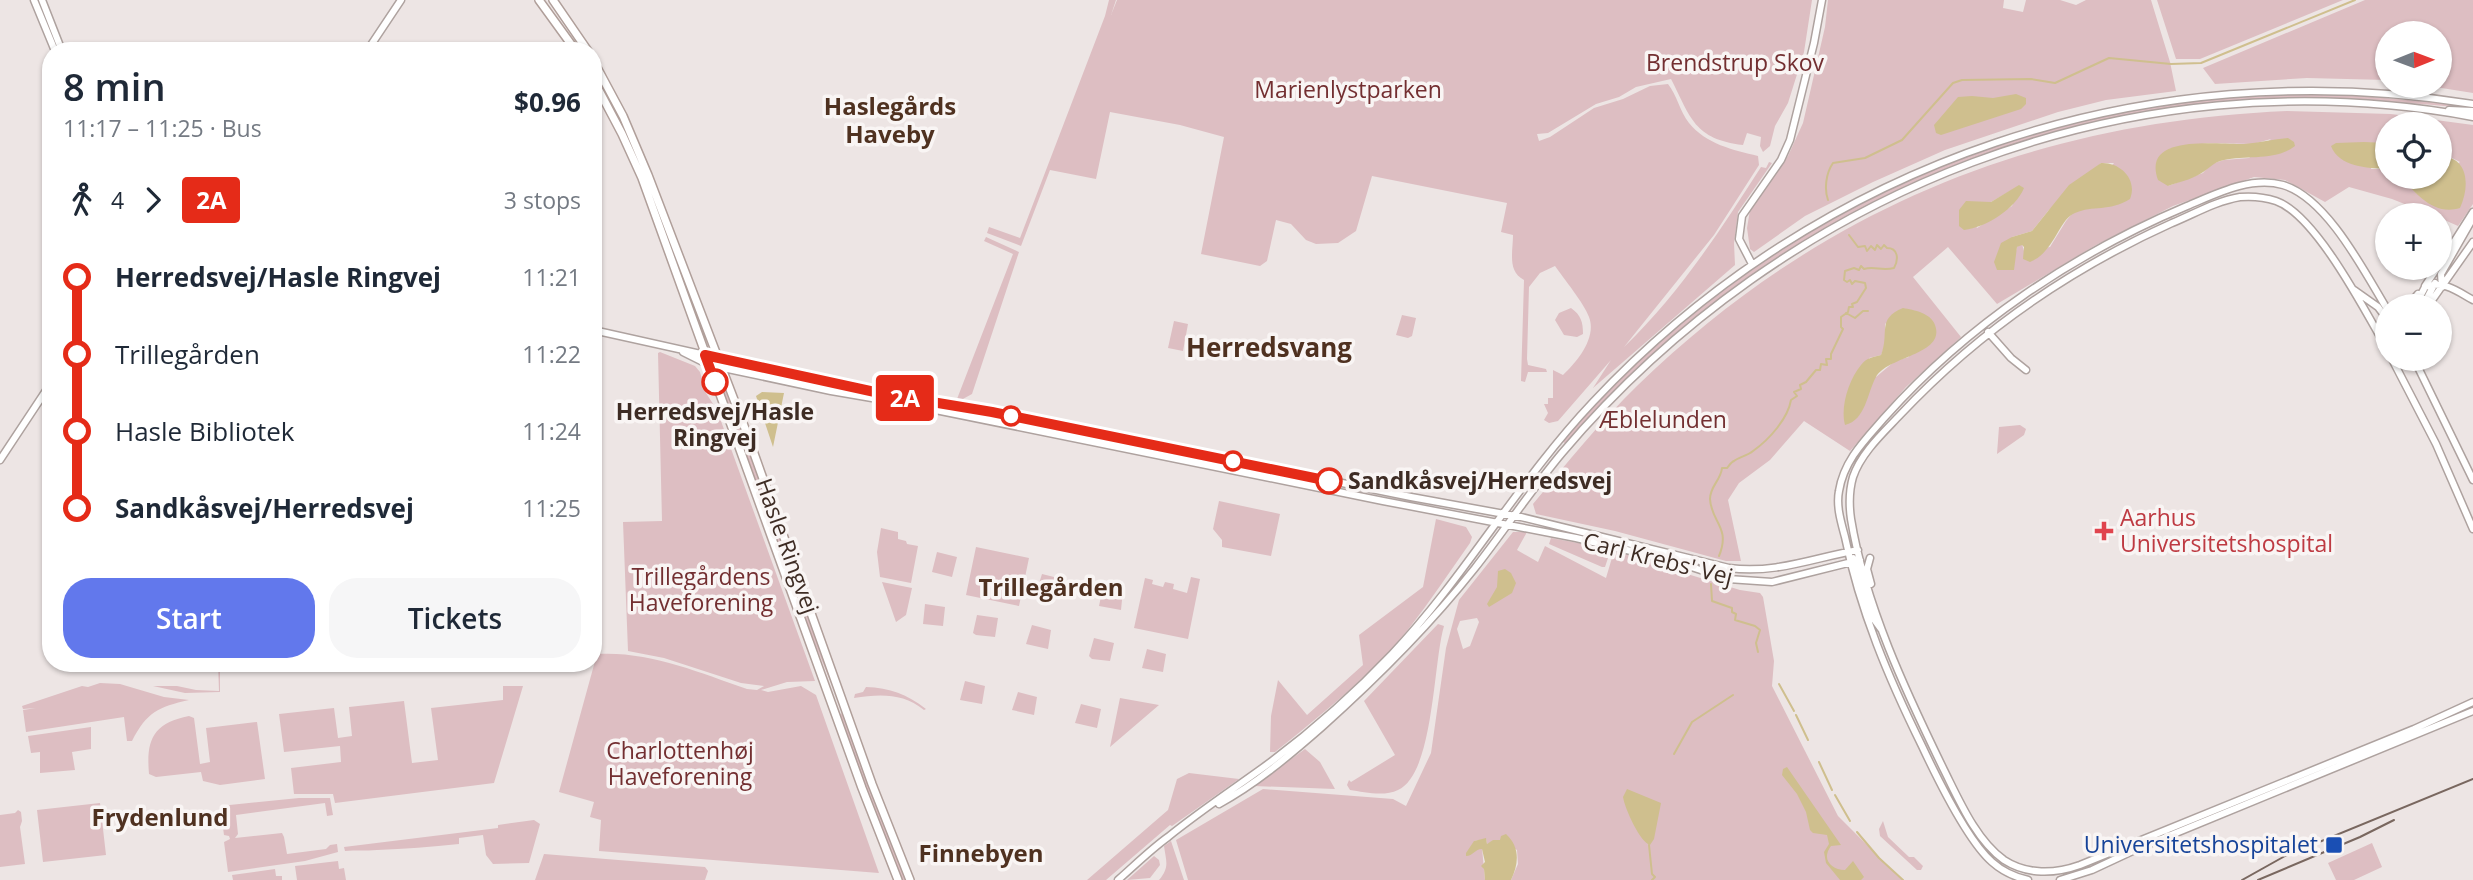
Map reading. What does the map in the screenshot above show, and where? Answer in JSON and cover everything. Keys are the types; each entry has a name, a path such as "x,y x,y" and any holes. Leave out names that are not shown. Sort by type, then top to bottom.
{"main road":[{"path":"539,0 569,42"},
{"path":"553,0 582,42"},
{"name":"Hasle Ringvej","path":"602,78 639,153 722,368 872,783 910,880"},
{"name":"Hasle Ringvej","path":"602,96 642,178 866,799 898,880"}],"street":[{"path":"35,0 51,42"},
{"path":"42,0 58,42"},
{"path":"373,42 401,0"},
{"path":"1752,264 1740,239 1742,216 1781,160 1790,140 1822,0"},
{"path":"1118,880 1169,835 1296,742 1368,678 1422,621 1562,436 1614,380 1688,312 1752,264 1829,215 1936,164 2014,135 2112,110 2204,96 2287,91 2393,93 2473,104"},
{"path":"1195,816 1226,800 1261,776 1355,698 1427,625 1515,516 1560,455 1652,359 1723,299 1834,226 1904,190 2017,146 2149,115 2215,106 2287,102 2347,103 2473,117"},
{"path":"2426,110 2473,111"},
{"path":"2028,880 2009,873 1988,858 1974,840 1913,729 1877,647 1855,562 1858,550 1850,491 1857,468 1882,434 1937,376 2021,297 2107,244 2158,218 2220,192 2263,183 2282,185 2294,190 2317,206 2378,294"},
{"path":"2375,328 2315,233 2295,211 2267,198 2240,197 2221,202 2095,261 2005,320 1985,330 1919,382 1850,458 1840,481 1838,495 1847,552 1855,562 1876,610 1917,714 1954,791 1981,835 1998,855 2012,865 2057,878 2092,870 2473,711"},
{"path":"2452,245 2473,212"},
{"path":"2435,294 2440,285 2441,274 2473,218"},
{"path":"2433,294 2473,242"},
{"path":"2421,294 2429,280"},
{"path":"2439,280 2440,285"},
{"path":"2419,294 2425,287 2440,285 2473,300"},
{"path":"2350,287 2375,305"},
{"path":"1985,330 2026,370"},
{"path":"602,332 678,349"},
{"name":"Carl Krebs' Vej","path":"678,349 925,402 992,412 1502,513 1743,570 1783,568 1858,550"},
{"name":"Carl Krebs' Vej","path":"678,349 709,365 722,368 1508,524 1626,549 1742,581 1785,580 1855,562"},
{"path":"2400,371 2436,444 2473,529"},
{"path":"2420,371 2473,480"},
{"path":"0,460 42,397"},
{"path":"1870,558 1867,569 1876,610"},
{"path":"1855,562 1873,618 1886,636"},
{"path":"2057,878 2473,702"}],"green space":[{"path":"1109,0 1116,0 1111,15 1117,0 1812,0 1804,52 1788,103 1775,126 1770,146 1763,152 1760,146 1761,137 1747,133 1743,145 1714,138 1704,132 1690,115 1671,79 1636,87 1619,97 1596,104 1548,133 1537,134 1539,141 1550,137 1594,108 1623,99 1650,86 1668,84 1686,119 1703,136 1720,145 1758,156 1759,165 1714,235 1624,347 1681,284 1761,167 1766,168 1769,162 1772,163 1738,212 1734,243 1735,265 1593,388 1611,360 1558,421 1549,423 1544,420 1548,413 1544,404 1548,404 1548,398 1553,398 1553,370 1563,375 1574,363 1588,341 1591,325 1583,305 1555,266 1540,273 1529,287 1527,359 1528,365 1546,369 1547,372 1528,372 1525,382 1521,381 1524,280 1515,272 1513,266 1513,235 1501,232 1507,203 1372,176 1356,231 1338,243 1316,244 1306,240 1291,224 1276,220 1267,261 1260,266 1201,254 1224,137 1180,125 1110,112 1096,179 1050,170 1021,246 987,233 989,227 1020,238"},
{"path":"1828,0 2004,0 2003,8 2023,12 2026,0 2060,0 2076,5 2086,0 2151,0 2176,91 2106,100 2058,112 1945,150 1805,216 1754,252 1750,249 1747,228 1750,210 1788,156 1803,123 1825,27"},
{"path":"2157,0 2343,0 2200,59 2176,59"},
{"path":"2365,0 2473,0 2473,93 2452,90 2452,21 2375,21 2375,80 2307,78 2215,84 2203,68"},
{"path":"2314,94 2362,96 2441,103 2473,110 2368,101 2252,102 2139,115 2031,140 1926,178 1827,227 1734,288 1647,360 1566,444 1562,441 1620,378 1683,321 1750,270 1822,225 1897,186 1975,154 2056,128 2161,105"},
{"name":"Æblelunden","path":"2287,111 2375,114 2375,151 2371,169 2375,169 2375,189 2412,189 2417,194 2424,189 2452,189 2452,168 2460,162 2452,158 2452,122 2473,125 2473,204 2458,226 2452,223 2452,203 2402,203 2349,187 2325,202 2285,180 2254,177 2173,206 2096,245 1997,304 1948,247 1913,277 1961,337 1906,387 1850,451 1804,421 1770,460 1739,483 1728,500 1741,561 1726,561 1615,531 1536,514 1533,504 1597,428 1638,385 1708,323 1781,269 1857,223 1936,186 2019,156 2105,134 2194,119","holes":["2271,139 2249,158 2211,164 2203,173 2168,186 2169,149 2208,143 2253,144","2101,163 2114,163 2066,221 2050,247 2024,251 2022,244 2017,247 2014,259 2012,237 2032,231 2048,211","2019,186 2012,206 1977,228 1966,202 1991,202","1885,323 1909,357 1895,361 1876,377 1869,358 1881,355 1885,345"]},
{"path":"986,237 1019,252 972,394 961,400 957,399 1013,254 984,241"},
{"path":"1571,308 1582,322 1583,334 1577,337 1564,335 1555,320 1559,313"},
{"path":"1402,315 1416,318 1412,336 1408,338 1396,335"},
{"path":"1174,321 1188,324 1183,351 1168,348"},
{"path":"658,353 695,366 700,372 706,393 717,410 815,681 787,682 761,690 768,692 801,686 816,695 879,873 599,851 601,820 590,817 594,802 559,792 592,672 602,672 602,654 654,659 747,689 757,690 764,686 741,683 664,658 628,651 623,522 662,521"},
{"path":"716,375 719,375 746,441 836,695 810,632"},
{"path":"2020,425 2026,429 2024,435 1997,454 1999,427"},
{"path":"1219,501 1280,514 1271,556 1222,547 1222,540 1213,529"},
{"path":"1436,519 1466,527 1472,537 1433,596 1396,644 1364,677 1275,752 1270,752 1271,716 1278,680 1307,715 1363,665 1359,635 1423,587"},
{"path":"881,528 898,532 898,539 918,546 911,583 880,577 877,552"},
{"path":"1513,532 1527,532 1517,550 1538,562 1545,546 1606,578 1614,551 1672,566 1684,573 1740,590 1760,593 1763,597 1774,661 1772,686 1838,816 1902,880 1511,880 1518,864 1517,850 1501,840 1487,844 1486,839 1474,841 1478,849 1482,848 1485,880 1188,880 1176,840 1263,789 1393,799 1406,806 1431,753 1446,648 1459,600","holes":["1477,618 1479,622 1470,646 1463,649 1457,629 1460,621"]},
{"path":"1551,538 1605,548 1609,555 1605,567 1549,544"},
{"path":"976,547 1029,558 1019,606 966,595"},
{"path":"937,552 957,557 952,577 932,572"},
{"path":"1042,574 1062,579 1058,597 1036,593"},
{"path":"1191,577 1200,579 1188,639 1134,628 1145,578 1153,580 1152,584 1163,587 1165,582 1174,584 1173,589 1187,593"},
{"path":"882,582 912,588 906,615 896,622"},
{"path":"1103,587 1123,590 1121,610 1099,606"},
{"path":"925,604 945,607 943,626 923,624"},
{"path":"977,615 998,618 995,637 973,633"},
{"path":"1438,624 1444,626 1430,716 1419,763 1410,780 1398,790 1387,793 1350,790 1347,785 1349,780 1351,782 1395,755 1364,701"},
{"path":"1032,625 1051,630 1048,649 1026,644"},
{"path":"1094,638 1114,643 1110,661 1092,659 1089,656"},
{"path":"1147,649 1166,654 1163,672 1142,668"},
{"path":"220,672 220,692 185,693 153,686 177,686 219,691"},
{"path":"965,681 985,686 982,704 960,700"},
{"path":"120,684 164,697 189,700 154,712 143,723 132,741 127,741 124,717 26,732 23,710 36,708 23,709 22,706 82,686"},
{"path":"503,686 523,686 494,783 335,803 333,794 294,794 291,768 341,762 340,746 284,752 279,714 334,708 338,738 352,736 349,707 404,701 412,763 438,760 431,708 503,700"},
{"path":"866,687 898,693 926,709 908,700 891,696 854,698 855,694 863,692"},
{"path":"1018,692 1037,697 1034,715 1012,710"},
{"path":"1120,698 1159,705 1110,747"},
{"path":"1081,704 1101,709 1097,728 1075,723"},
{"path":"844,713 873,796 907,880 901,880 841,719 840,714"},
{"path":"189,716 194,718 200,764 210,762 206,728 257,722 265,779 220,785 203,781 201,772 156,777 149,774 149,752 154,735 167,723"},
{"path":"91,727 91,749 72,752 75,770 40,773 40,752 31,753 28,736"},
{"path":"1305,749 1320,762 1335,789 1254,786"},
{"path":"1189,773 1239,779 1170,825 1106,880 1087,880 1168,810 1177,779"},
{"path":"299,798 330,798 333,815 327,816 325,803 236,815 238,834 235,838 282,833 287,854 326,849 337,844 338,852 305,861 228,872 224,842 230,839 224,835 220,806"},
{"path":"100,803 106,855 43,862 37,810"},
{"path":"18,810 21,812 20,827 25,864 0,867 0,815"},
{"path":"534,820 540,824 529,863 493,864 486,855 483,835 459,838 459,844 428,847 345,851 344,847 498,828 498,825"},
{"path":"1883,821 1888,837 1923,866 1921,870 1917,870 1880,836 1879,829"},
{"path":"1171,841 1184,880 1159,880 1166,867 1164,846"},
{"path":"2372,843 2382,867 2354,880 2336,880 2328,863"},
{"path":"544,854 705,867 708,871 705,880 535,880"},
{"path":"1154,856 1160,865 1150,878 1127,880"},
{"path":"338,861 339,869 344,868 346,880 297,880 295,866"},
{"path":"275,869 276,876 282,876 282,880 233,880 232,875"}],"shaded area":[{"path":"2016,94 2026,98 2026,104 2021,109 1941,135 1936,133 1934,125 1958,97 1993,98"},
{"path":"2288,138 2295,146 2279,154 2220,161 2196,176 2168,186 2158,180 2156,165 2160,155 2171,148 2200,143 2244,144"},
{"path":"2375,142 2375,168 2354,165 2340,158 2331,146 2336,143"},
{"path":"2452,159 2462,167 2466,182 2460,208 2452,210 2452,203 2428,203 2412,189 2452,189"},
{"path":"2101,163 2115,165 2126,173 2132,185 2130,199 2115,206 2075,213 2064,222 2051,244 2038,257 2030,262 2023,259 2022,245 2017,247 2014,270 1997,270 1994,262 2001,243 2032,231 2069,185"},
{"path":"2019,185 2024,188 2020,196 1999,216 1973,228 1964,230 1959,226 1959,210 1966,201 1991,202"},
{"path":"1903,308 1930,318 1935,325 1936,335 1932,343 1924,349 1882,370 1876,377 1862,412 1845,425 1845,402 1853,378 1865,361 1881,355 1889,317"},
{"path":"762,392 784,393 773,447 756,396"},
{"path":"1505,569 1511,573 1516,583 1512,593 1489,607 1487,604 1497,587 1498,571"},
{"path":"1787,767 1841,845 1831,846 1827,855 1829,863 1835,868 1845,870 1853,861 1864,877 1861,880 1840,880 1826,863 1824,852 1829,844 1827,835 1810,830 1806,812 1797,794 1782,775 1783,769"},
{"path":"1627,789 1661,803 1654,839 1650,845 1638,832 1627,809 1623,797"},
{"path":"1506,834 1514,844 1517,856 1511,880 1485,880 1481,866 1485,862 1482,849 1468,856 1466,853 1474,841 1486,838 1487,844 1500,840 1501,836"}],"waterway":[{"path":"1828,200 1826,181 1833,163 1865,158 1902,140 1953,83 1962,80 2031,79 2055,83 2109,58 2171,64 2201,63 2355,0"},
{"path":"1719,556 1722,531 1710,499 1722,468 1727,468 1766,441 1782,421 1791,400 1797,396 1794,392 1801,389 1800,385 1816,370 1820,370 1821,364 1827,365 1826,359 1831,359 1843,329 1841,317 1848,312 1849,307 1853,307 1852,304 1857,302 1866,288 1865,283 1855,281 1852,284 1850,280 1844,280 1845,271 1854,268 1859,270 1861,266 1864,269 1890,269 1896,265 1897,258 1891,248 1884,245 1881,249 1877,245 1875,250 1871,246 1867,251 1865,246 1858,247 1849,235"},
{"path":"1846,313 1855,318 1863,311 1868,311"},
{"path":"1711,584 1712,601 1732,608 1732,612 1736,614 1735,620 1760,630 1756,643 1758,652"},
{"path":"1779,684 1794,711"},
{"path":"1674,754 1692,722 1733,695"},
{"path":"1796,715 1808,740"},
{"path":"1819,762 1832,790"},
{"path":"1835,795 1850,821"},
{"path":"1857,832 1879,858 1903,880"},
{"path":"1649,845 1652,874 1655,877 1652,880"}],"tram line":[{"path":"2242,880 2285,856 2473,779"},
{"path":"2258,880 2394,820"}],"bus line":[{"name":"2A","path":"715,382 705,355 884,394 992,412 1329,481"}],"place":[{"name":"Herredsvej/Hasle Ringvej","path":"715,382"},
{"name":"Sandkåsvej/Herredsvej","path":"1329,481"},
{"name":"Aarhus Universitetshospital","path":"2104,531"},
{"name":"Universitetshospitalet","path":"2334,845"}],"district":[{"name":"Haslegårds Haveby","path":"890,121"},
{"name":"Herredsvang","path":"1269,348"},
{"name":"Trillegården","path":"1051,588"},
{"name":"Frydenlund","path":"160,818"},
{"name":"Finnebyen","path":"981,854"}],"park label":[{"name":"Brendstrup Skov","path":"1735,63"},
{"name":"Marienlystparken","path":"1348,90"},
{"name":"Trillegårdens Haveforening","path":"701,590"},
{"name":"Charlottenhøj Haveforening","path":"680,764"}]}
